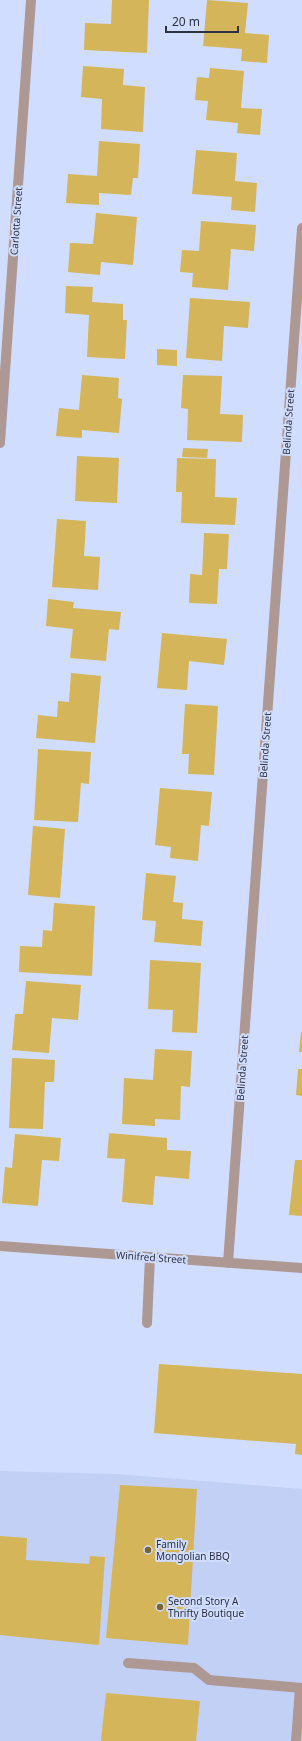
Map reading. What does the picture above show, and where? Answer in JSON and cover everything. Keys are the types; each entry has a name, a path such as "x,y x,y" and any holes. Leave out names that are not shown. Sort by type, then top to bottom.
{"street":[{"name":"Carlotta Street","path":"0,442 32,0"},
{"name":"Belinda Street","path":"228,1262 302,228"},
{"name":"Winifred Street","path":"0,1246 302,1268"},
{"path":"147,1323 150,1257"},
{"path":"128,1663 194,1668 209,1680 301,1688 296,1741"}],"shaded area":[{"path":"0,1471 117,1474 302,1489 302,1741 0,1741"}],"building":[{"path":"112,0 149,0 147,53 84,50 85,23 111,24"},
{"path":"207,0 248,3 245,33 269,35 267,63 241,61 242,49 203,46"},
{"path":"83,66 124,69 123,85 145,87 143,132 101,129 102,99 81,97"},
{"path":"210,68 244,71 241,108 262,109 260,135 237,133 238,123 206,120 208,101 195,100 197,77 209,78"},
{"path":"99,141 140,144 138,178 133,178 131,195 99,193 99,205 66,203 68,174 97,176"},
{"path":"196,150 237,153 235,181 257,183 255,212 231,210 232,197 192,194"},
{"path":"96,213 137,217 133,265 101,262 100,275 68,272 70,243 93,244"},
{"path":"201,221 256,225 254,251 231,249 228,290 192,287 193,273 180,272 182,250 199,251"},
{"path":"66,286 93,287 92,302 123,304 123,320 127,320 125,359 87,357 89,315 65,313"},
{"path":"190,298 250,302 248,328 224,326 222,361 186,358"},
{"path":"157,349 177,350 177,366 157,365"},
{"path":"82,375 119,378 118,398 122,399 119,433 82,430 82,438 56,436 59,408 79,410"},
{"path":"183,375 222,376 220,414 243,415 242,442 187,440 188,409 181,408"},
{"path":"183,448 208,449 207,458 182,457"},
{"path":"77,456 119,458 117,503 75,501"},
{"path":"177,458 216,459 215,497 237,498 235,525 181,523 182,492 176,492"},
{"path":"57,519 86,521 84,556 100,557 98,590 52,587"},
{"path":"204,533 229,534 227,569 219,569 217,604 189,603 190,574 202,575"},
{"path":"48,599 74,602 73,608 121,612 119,630 109,629 106,661 70,658 73,629 46,626"},
{"path":"162,633 227,639 224,665 189,661 187,690 157,688"},
{"path":"71,673 101,676 95,743 36,738 38,715 57,717 58,701 69,702"},
{"path":"185,704 218,706 214,775 188,774 189,754 182,754"},
{"path":"38,749 91,752 89,784 81,783 78,822 34,820"},
{"path":"160,788 212,792 209,826 201,825 198,861 170,858 171,847 155,845"},
{"path":"33,826 65,829 60,898 28,895"},
{"path":"146,873 176,876 173,902 183,903 182,919 203,921 201,946 154,942 156,921 142,920"},
{"path":"54,903 95,906 92,976 19,972 20,946 42,947 43,930 52,931"},
{"path":"150,960 201,963 197,1033 172,1032 173,1010 148,1009"},
{"path":"26,981 81,985 78,1020 52,1018 49,1053 12,1050 15,1014 23,1014"},
{"path":"301,1032 302,1052 299,1052"},
{"path":"155,1049 192,1051 190,1087 181,1086 180,1120 155,1119 155,1126 122,1124 124,1078 153,1080"},
{"path":"12,1058 55,1060 54,1082 45,1082 43,1129 9,1128"},
{"path":"298,1069 302,1069 302,1096 296,1095"},
{"path":"109,1133 167,1138 167,1150 191,1151 189,1179 155,1176 153,1205 122,1202 125,1159 107,1158"},
{"path":"15,1134 61,1138 59,1161 42,1160 38,1206 2,1203 5,1167 12,1168"},
{"path":"295,1160 302,1160 302,1216 289,1215"},
{"path":"159,1364 302,1374 302,1455 295,1454 296,1444 154,1433"},
{"path":"120,1485 197,1489 188,1645 106,1638"},
{"path":"0,1536 27,1538 26,1560 89,1564 90,1556 105,1557 99,1645 0,1635"},
{"path":"106,1693 200,1701 196,1741 101,1741"}],"place":[{"name":"Family Mongolian BBQ","path":"148,1550"},
{"name":"Second Story A Thrifty Boutique","path":"160,1607"}]}
